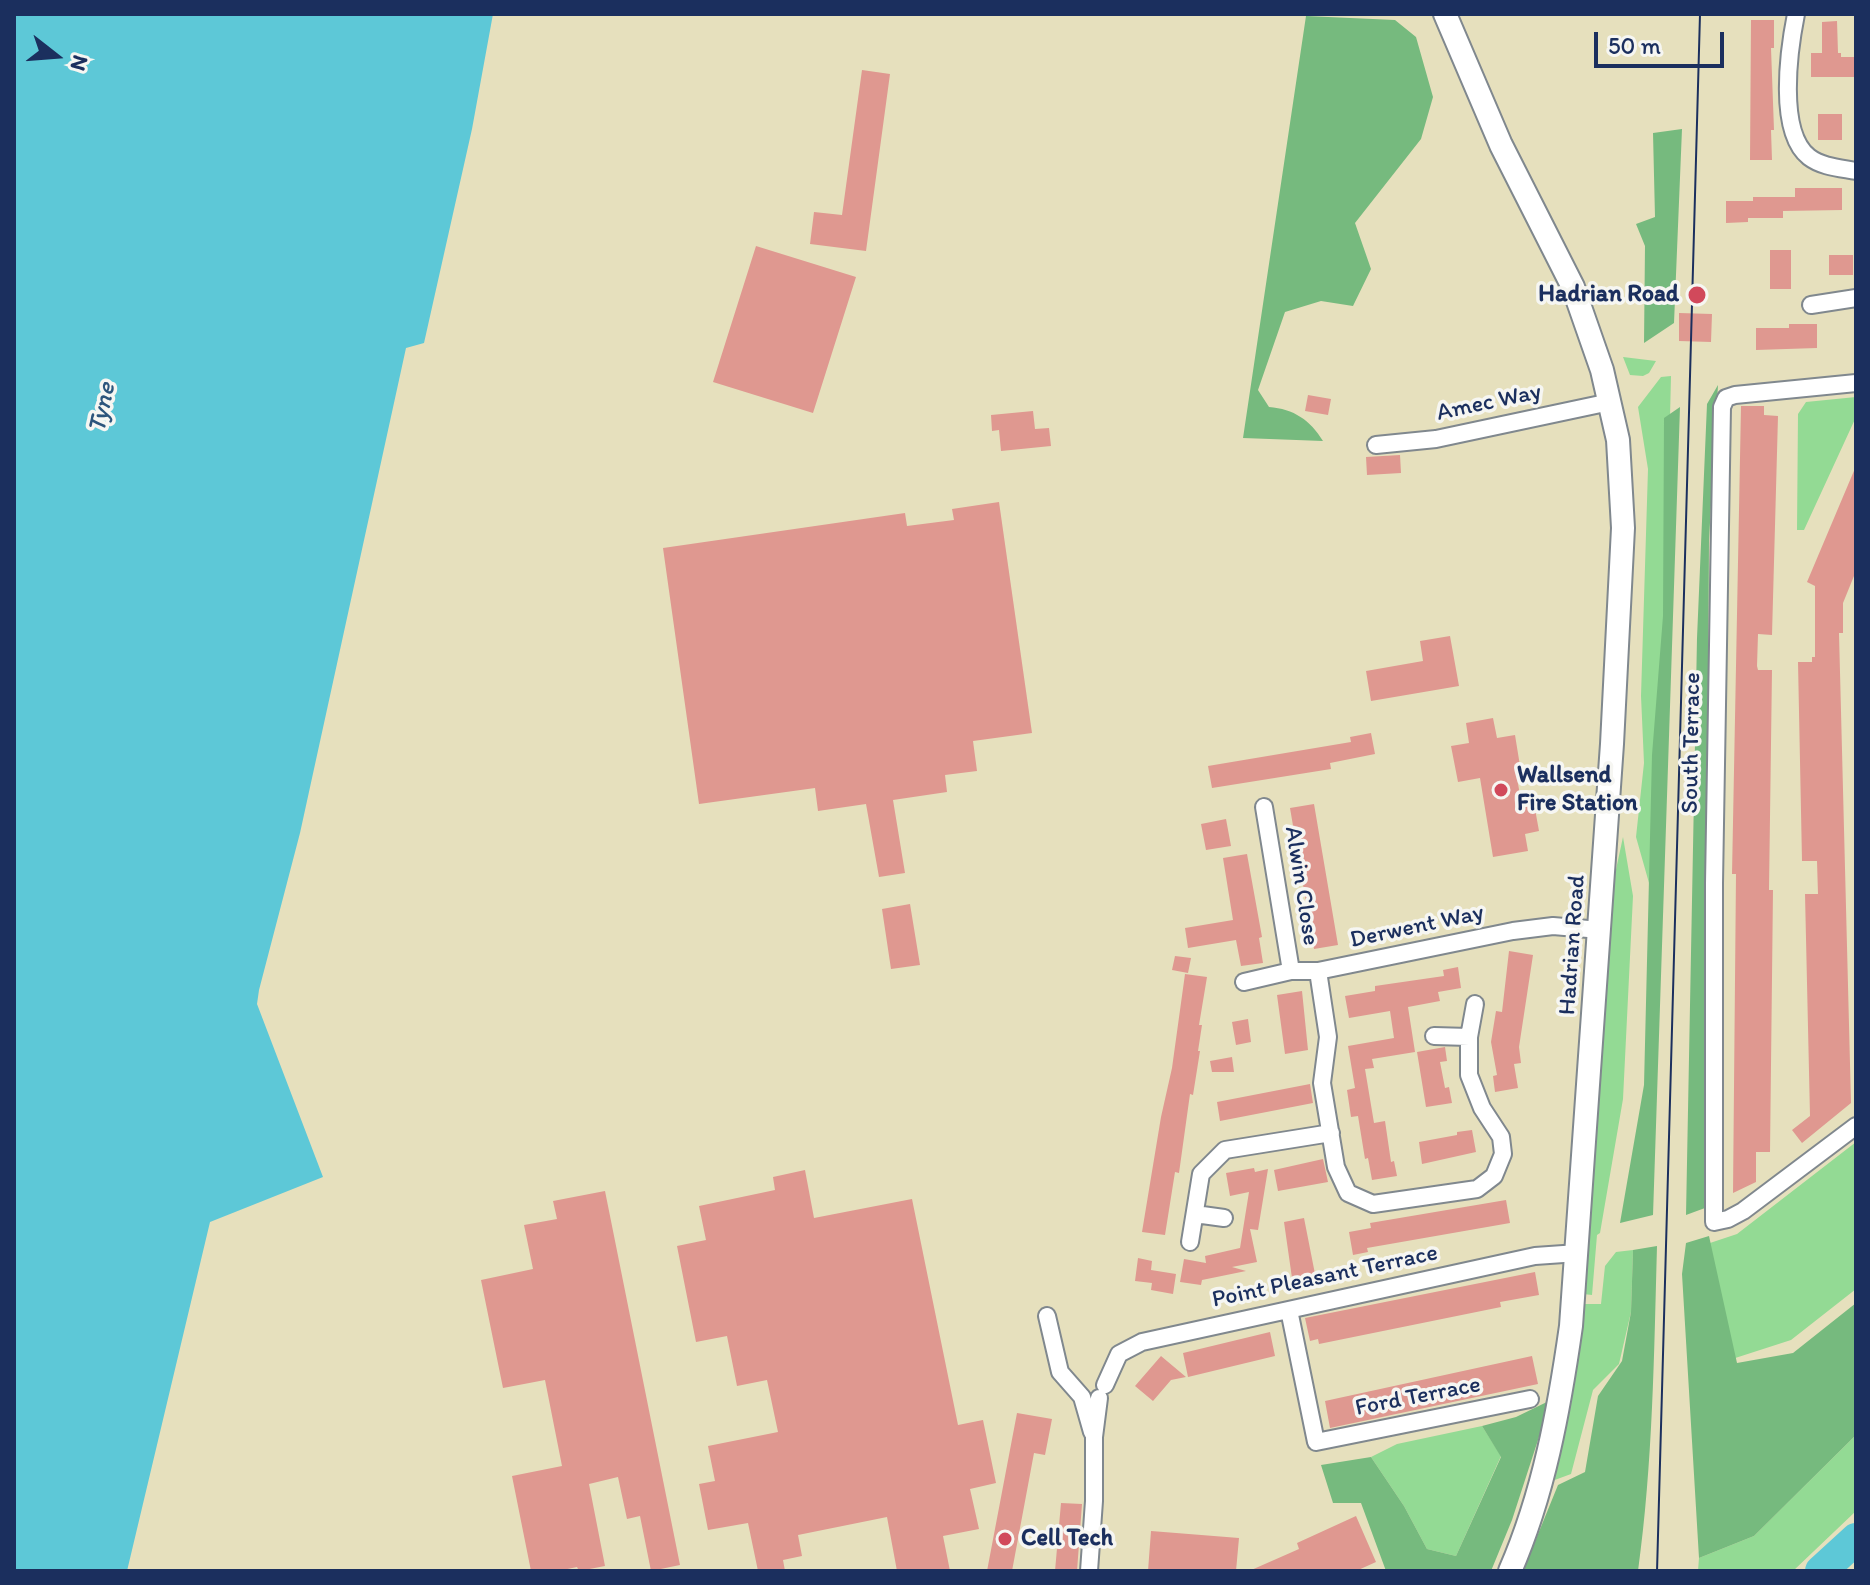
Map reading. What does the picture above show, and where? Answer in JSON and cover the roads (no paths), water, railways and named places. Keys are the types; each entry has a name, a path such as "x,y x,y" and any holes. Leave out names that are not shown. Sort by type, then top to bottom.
{"main road":[{"name":"Hadrian Road","path":"1445,14 1495,134 1573,287 1590,330 1618,440 1623,528 1600,930 1571,1326 1554,1434 1530,1518 1510,1571"}],"street":[{"path":"1796,14 1789,80 1790,121 1794,134 1813,160 1856,171"},
{"path":"1811,305 1856,298"},
{"name":"South Terrace","path":"1856,383 1735,395 1726,398 1722,407 1714,883 1714,1222 1743,1211 1856,1126"},
{"name":"Amec Way","path":"1376,445 1436,439 1610,402"},
{"name":"Alwin Close","path":"1264,807 1291,971"},
{"name":"Derwent Way","path":"1244,982 1291,971 1318,971 1513,931 1553,926 1600,930"},
{"path":"1318,971 1328,1037 1322,1083 1336,1167 1348,1193 1373,1204 1477,1189 1494,1176 1503,1154 1501,1137 1482,1108 1469,1075 1469,1037 1475,1004"},
{"path":"1434,1036 1469,1037"},
{"path":"1190,1242 1201,1174 1225,1150 1331,1133"},
{"path":"1195,1214 1224,1218"},
{"name":"Point Pleasant Terrace","path":"1094,1437 1102,1392 1119,1354 1142,1342 1535,1256 1578,1253"},
{"name":"Ford Terrace","path":"1289,1310 1316,1442 1530,1399"},
{"path":"1047,1316 1060,1372 1082,1397 1094,1437 1089,1571"}],"water":[{"name":"Tyne","path":"14,14 493,14 472,129 424,343 406,348 300,833 259,990 257,1004 323,1177 210,1222 127,1571 14,1571"}],"waterway":[{"path":"1821,1571 1856,1539"}],"tram line":[{"path":"1657,1571 1700,14"}],"place":[{"name":"Hadrian Road","path":"1697,295"},
{"name":"Wallsend Fire Station","path":"1501,790"},
{"name":"Cell Tech","path":"1005,1539"}]}
